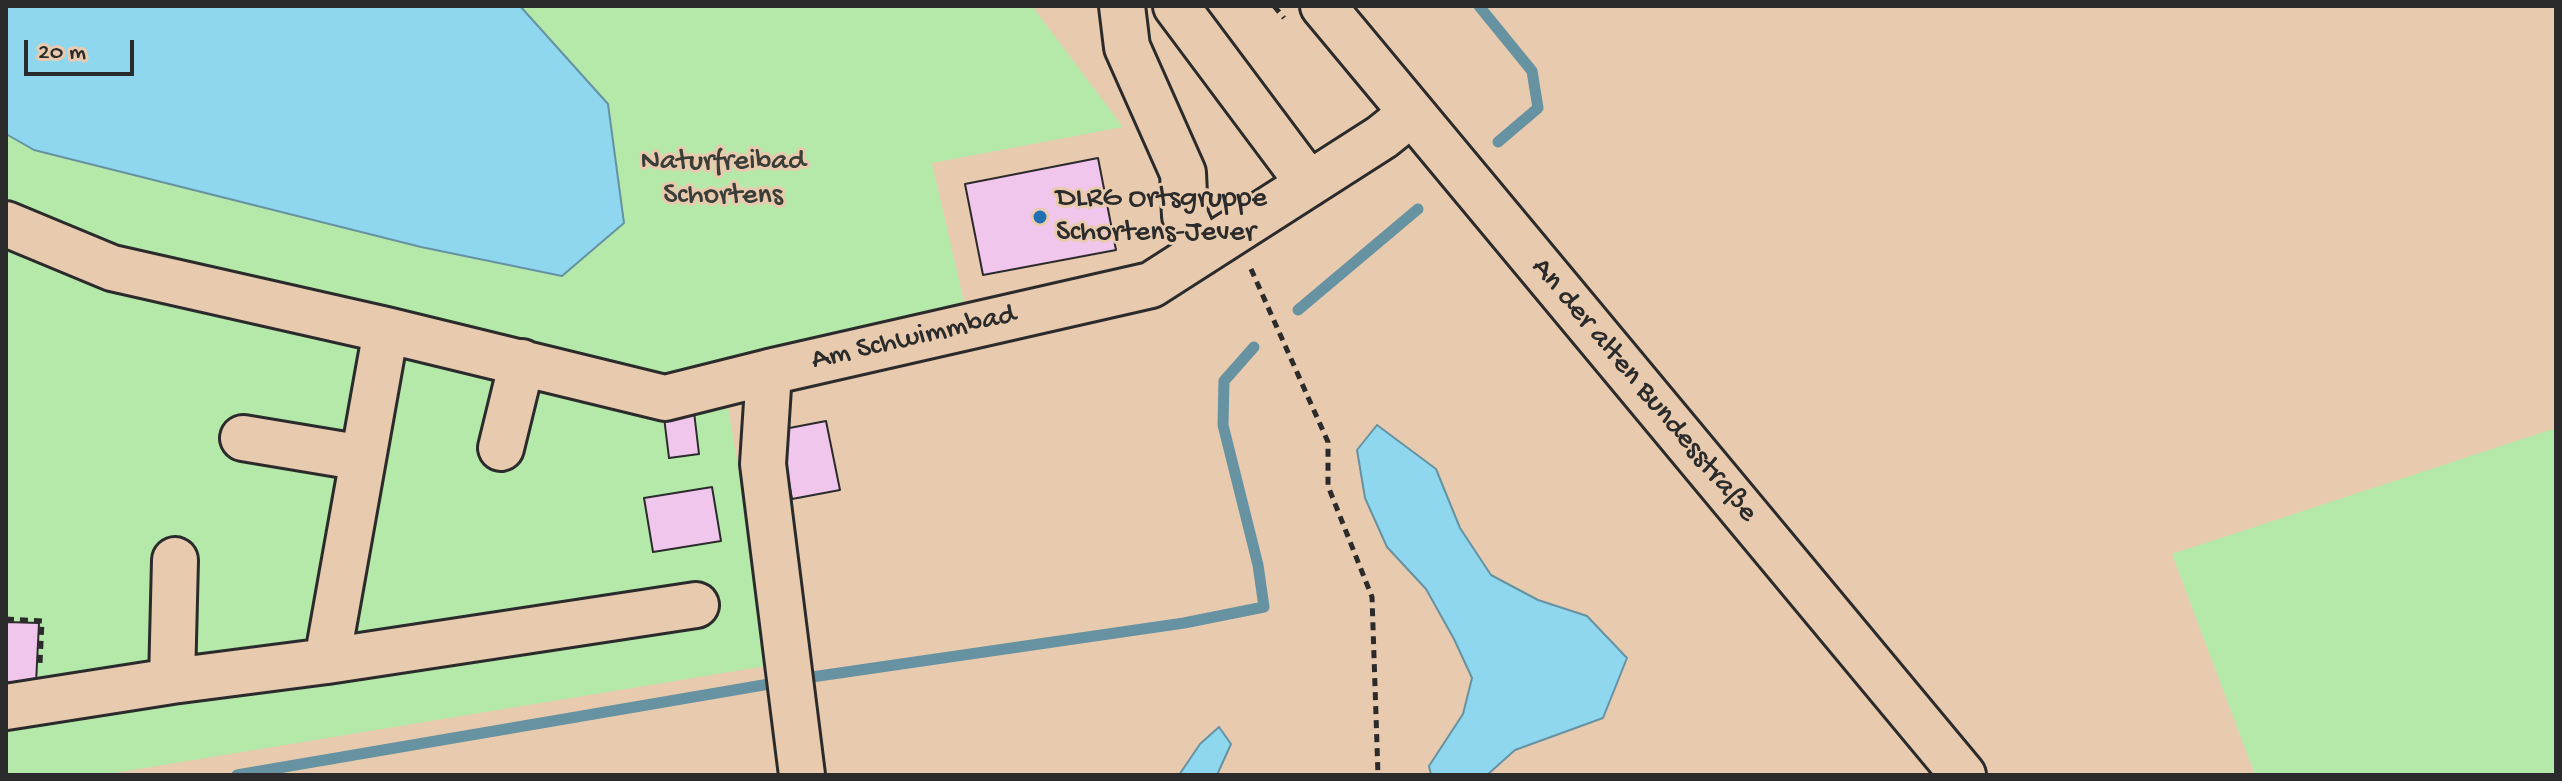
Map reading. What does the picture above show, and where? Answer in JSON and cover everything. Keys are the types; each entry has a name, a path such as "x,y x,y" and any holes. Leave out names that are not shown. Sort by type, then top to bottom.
{"street":[{"path":"1122,6 1127,47 1183,173 1185,216 1218,242"},
{"path":"1176,6 1309,184"},
{"name":"An der alten Bundesstraße","path":"1323,6 1963,775"},
{"name":"Am Schwimmbad","path":"802,775 763,464 769,372 1151,285 1382,137 1412,113"},
{"path":"6,224 112,268 665,398 769,372"},
{"path":"327,661 386,330"},
{"path":"501,448 522,362"},
{"path":"243,438 363,458"},
{"path":"172,681 175,560"},
{"path":"6,707 696,605"}],"path":[{"path":"1218,242 1328,442 1328,486 1372,597 1378,775"},
{"path":"6,619 42,621"}],"green space":[{"name":"Naturfreibad Schortens","path":"6,6 1032,6 1123,127 932,163 964,302 720,361 772,665 102,775 6,775"},
{"path":"2556,428 2556,775 2255,775 2172,554"}],"water":[{"path":"6,6 520,6 608,104 624,223 562,276 421,247 34,150 6,134"},
{"path":"1377,425 1436,469 1460,528 1491,575 1538,600 1587,616 1627,658 1603,718 1515,750 1487,775 1431,775 1429,766 1463,714 1472,678 1426,589 1387,547 1365,498 1357,450"},
{"path":"1219,727 1231,744 1217,775 1179,775 1200,744"}],"building":[{"name":"DLRG Ortsgruppe Schortens-Jever","path":"1098,158 1116,250 983,275 965,184"},
{"path":"694,412 699,454 669,458 664,417"},
{"path":"826,421 840,490 792,499 779,430"},
{"path":"712,487 721,541 653,552 644,498"},
{"path":"6,622 39,623 36,683 6,682"}],"waterway":[{"path":"1479,6 1532,71 1538,108 1498,142"},
{"path":"1298,310 1418,209"},
{"path":"798,679 1184,623 1264,607 1258,565 1223,425 1224,381 1254,347"},
{"path":"237,775 781,682"}],"place":[{"name":"DLRG Ortsgruppe Schortens-Jever","path":"1040,217"}]}
